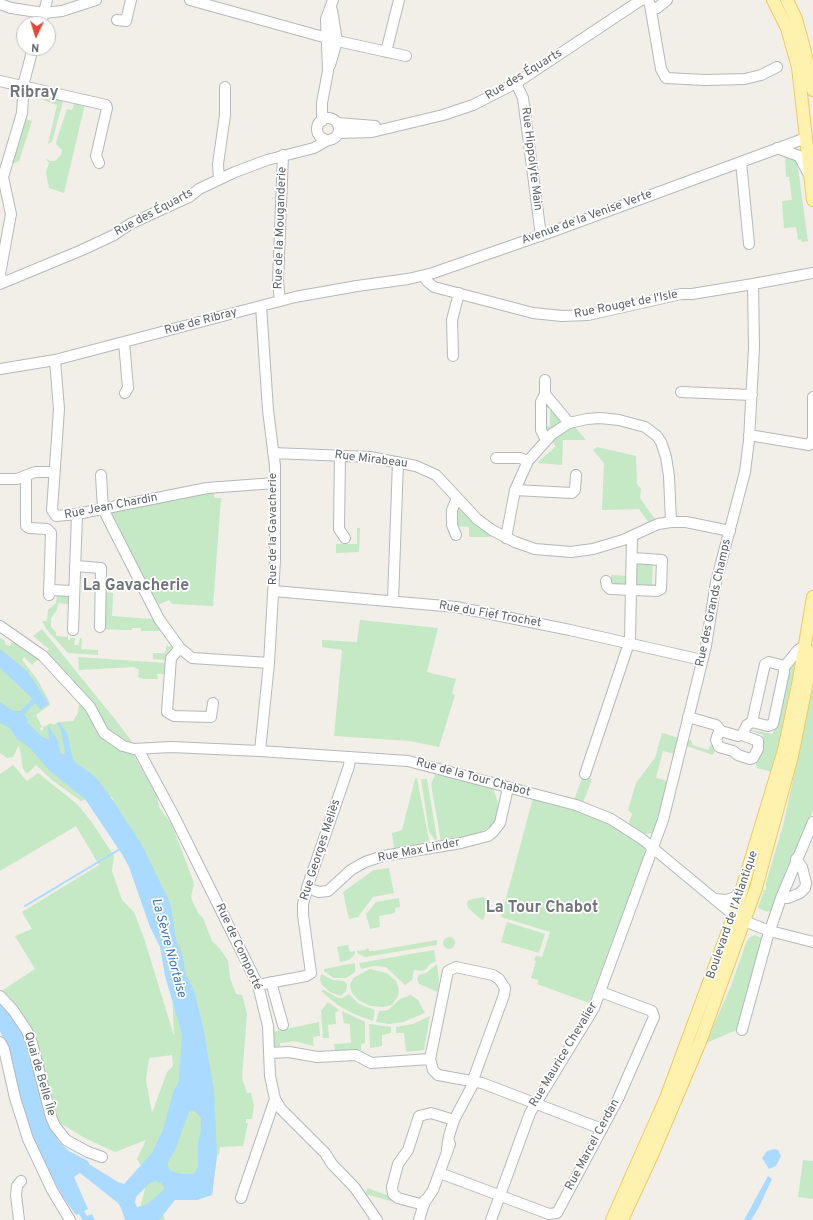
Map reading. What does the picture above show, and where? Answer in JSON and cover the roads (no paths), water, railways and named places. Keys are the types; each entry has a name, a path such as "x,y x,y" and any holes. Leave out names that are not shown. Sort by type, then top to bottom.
{"main road":[{"path":"773,0 787,28 794,51 810,137 810,178 813,200"},
{"path":"787,0 804,48 813,90"},
{"name":"Boulevard de l'Atlantique","path":"612,1220 666,1098 739,918 779,807 799,724 809,649 813,597"},
{"name":"Boulevard de l'Atlantique","path":"622,1220 653,1153 700,1042 739,918 742,890 778,772 809,649"}],"street":[{"path":"43,16 47,0"},
{"path":"0,4 11,8 44,13 62,11 96,0"},
{"path":"117,20 126,21 131,0"},
{"path":"190,0 327,38"},
{"path":"386,52 399,0"},
{"name":"Rue des Équarts","path":"1,283 82,250 130,224 189,197 199,189 219,179 259,162 310,149 334,138 332,124 372,132 473,105 516,83 641,0"},
{"path":"649,5 657,8 666,0"},
{"path":"310,149 318,133 318,127 332,124 322,103 325,95 328,71 326,19 333,1"},
{"path":"328,71 337,44 332,20 333,1"},
{"path":"649,5 661,69 666,78 705,80 745,79 761,75 777,67"},
{"path":"342,42 406,56"},
{"path":"1,283 0,274 11,214 3,196 3,171 22,113 23,86 31,56"},
{"path":"0,81 106,105 107,108 96,156 99,163"},
{"name":"Rue Hippolyte Main","path":"516,83 523,98 541,236"},
{"path":"219,179 218,164 226,106 224,96 225,87"},
{"path":"318,133 322,138 328,140"},
{"name":"Avenue de la Venise Verte","path":"402,280 428,274 541,236 810,137"},
{"path":"777,148 799,156 810,178"},
{"name":"Rue de la Mouganderie","path":"280,301 278,281 283,155"},
{"path":"741,162 749,244"},
{"name":"Rue Rouget de l'Isle","path":"428,274 432,286 533,313 562,316 588,315 681,294 692,294 813,273"},
{"name":"Rue de Ribray","path":"0,369 55,360 280,301 358,286 402,280"},
{"name":"Rue des Grands Champs","path":"653,847 663,820 677,756 702,660 716,582 744,476 752,395 755,306 753,284"},
{"path":"453,356 452,320 458,293"},
{"name":"Rue de la Gavacherie","path":"260,751 269,663 274,590 275,483 268,410 261,306"},
{"path":"124,342 128,388 125,393"},
{"name":"Rue Jean Chardin","path":"55,360 59,408 53,472 53,514 61,517 208,488 275,483"},
{"path":"545,380 545,394 541,402 541,430 546,440"},
{"path":"682,392 752,395"},
{"path":"545,394 569,423"},
{"path":"749,435 809,445 813,439 813,397"},
{"path":"506,538 515,490 528,461 546,440 569,423 587,419 609,419 645,427 658,436 666,457 669,476 671,522"},
{"name":"Rue Mirabeau","path":"273,453 370,457 398,462 428,470 442,481 476,519 506,538 535,549 571,552 593,549 632,537 658,524 671,522 686,522 730,531"},
{"path":"340,456 339,529 345,538"},
{"path":"496,458 520,458 528,461"},
{"path":"394,601 398,462"},
{"path":"0,479 17,479 35,472 53,472"},
{"path":"102,475 103,509 159,619 180,648 192,658 269,663"},
{"path":"515,490 572,493 575,490 576,475"},
{"name":"Rue Jean Chardin","path":"26,476 26,526 29,528 47,529 51,534 49,593 74,592"},
{"path":"456,534 452,525 452,510 458,498"},
{"path":"73,630 77,514"},
{"path":"585,774 629,643 632,537"},
{"path":"606,581 607,586 610,589 657,591 661,589 662,560 632,558"},
{"path":"75,566 101,568 100,627"},
{"name":"Rue du Fief Trochet","path":"274,590 456,607 629,643 702,660"},
{"name":"Rue de la Tour Chabot","path":"0,626 42,656 90,707 108,737 123,746 138,749 171,747 387,759 424,764 508,788 576,805 592,811 626,828 653,847 714,899 739,918"},
{"path":"180,648 170,658 167,712 174,716 211,717 213,703"},
{"path":"733,751 747,725 752,722 765,664 769,662 783,666 787,664 798,650 809,649"},
{"path":"752,722 768,726 773,724 784,672 783,666"},
{"path":"688,717 716,725 721,731 758,742 759,746 755,756 750,759 736,754 733,751 717,746 717,737 721,731"},
{"name":"Rue de Comporté","path":"138,749 173,814 258,985 268,1026 270,1076 275,1099 281,1109 325,1153 355,1188 377,1220"},
{"name":"Rue Georges Meliès","path":"271,982 306,976 311,973 312,968 303,915 306,888 349,766 350,757"},
{"name":"Rue Max Linder","path":"306,888 319,892 328,891 351,870 365,862 383,856 482,839 493,832 500,823 508,788"},
{"path":"742,1030 781,898 796,859 813,822"},
{"name":"Rue Maurice Chevalier","path":"491,1220 529,1116 590,1016 601,992 653,847"},
{"path":"781,898 788,898 800,893 805,888 806,883 802,868 796,859"},
{"path":"714,899 727,900 735,897 742,890"},
{"path":"739,918 770,931 813,942"},
{"path":"447,1149 454,1120 473,1082 504,995 505,988 502,981 497,977 456,968 450,969 446,975 430,1059 433,1070 438,1075 473,1082 482,1083 602,1129"},
{"path":"258,985 271,982 283,1025"},
{"name":"Rue Marcel Cerdan","path":"440,1169 500,1196 549,1214 554,1214 558,1211 631,1072 654,1017 652,1011 601,992"},
{"name":"Quai de Belle Île","path":"0,996 13,1010 27,1031 32,1043 51,1118 55,1126 66,1140 88,1152 102,1157"},
{"path":"1,1047 28,1139 52,1190 70,1220"},
{"path":"269,1053 289,1052 317,1057 356,1056 371,1063 430,1059"},
{"path":"241,1198 275,1099"},
{"path":"419,1220 424,1204 433,1190 447,1149 456,1132 460,1109"},
{"path":"424,1204 398,1198 393,1194 392,1187 398,1164 408,1150 419,1116 431,1113 454,1120"},
{"path":"19,1220 16,1190 21,1181"}],"water":[{"name":"La Sèvre Niortaise","path":"0,649 27,671 49,704 40,709 35,703 24,714 28,720 27,722 42,737 47,739 49,739 49,727 57,739 61,754 64,754 65,752 61,730 57,723 59,722 67,733 73,759 78,765 95,777 108,793 142,845 170,903 176,939 183,957 185,972 194,990 203,1027 214,1090 217,1156 212,1195 197,1200 175,1200 159,1220 125,1220 118,1203 80,1173 74,1177 88,1209 84,1211 87,1216 92,1214 95,1220 81,1220 82,1219 79,1214 76,1215 63,1197 36,1149 20,1106 9,1050 0,1031 0,1003 17,1023 26,1038 49,1123 59,1142 69,1151 88,1161 89,1164 118,1182 124,1184 152,1153 163,1130 173,1093 179,1081 182,1034 165,976 160,947 150,927 129,867 85,799 49,770 30,748 17,739 10,728 0,723 0,702 13,711 20,711 33,699 0,668","holes":["194,1110 201,1118 201,1131 198,1143 198,1166 194,1174 181,1174 171,1171 168,1167 168,1162 175,1150 189,1112","155,1181 161,1183 164,1190 146,1205 137,1207 135,1202 136,1197 150,1183"]},
{"path":"774,1149 778,1150 781,1156 776,1166 769,1169 762,1158 767,1151"},
{"path":"768,1176 772,1179 759,1207 751,1220 744,1220"}],"waterway":[{"path":"25,906 120,849"}],"district":[{"name":"Ribray","path":"34,94"},
{"name":"La Gavacherie","path":"136,587"},
{"name":"La Tour Chabot","path":"542,909"}]}
